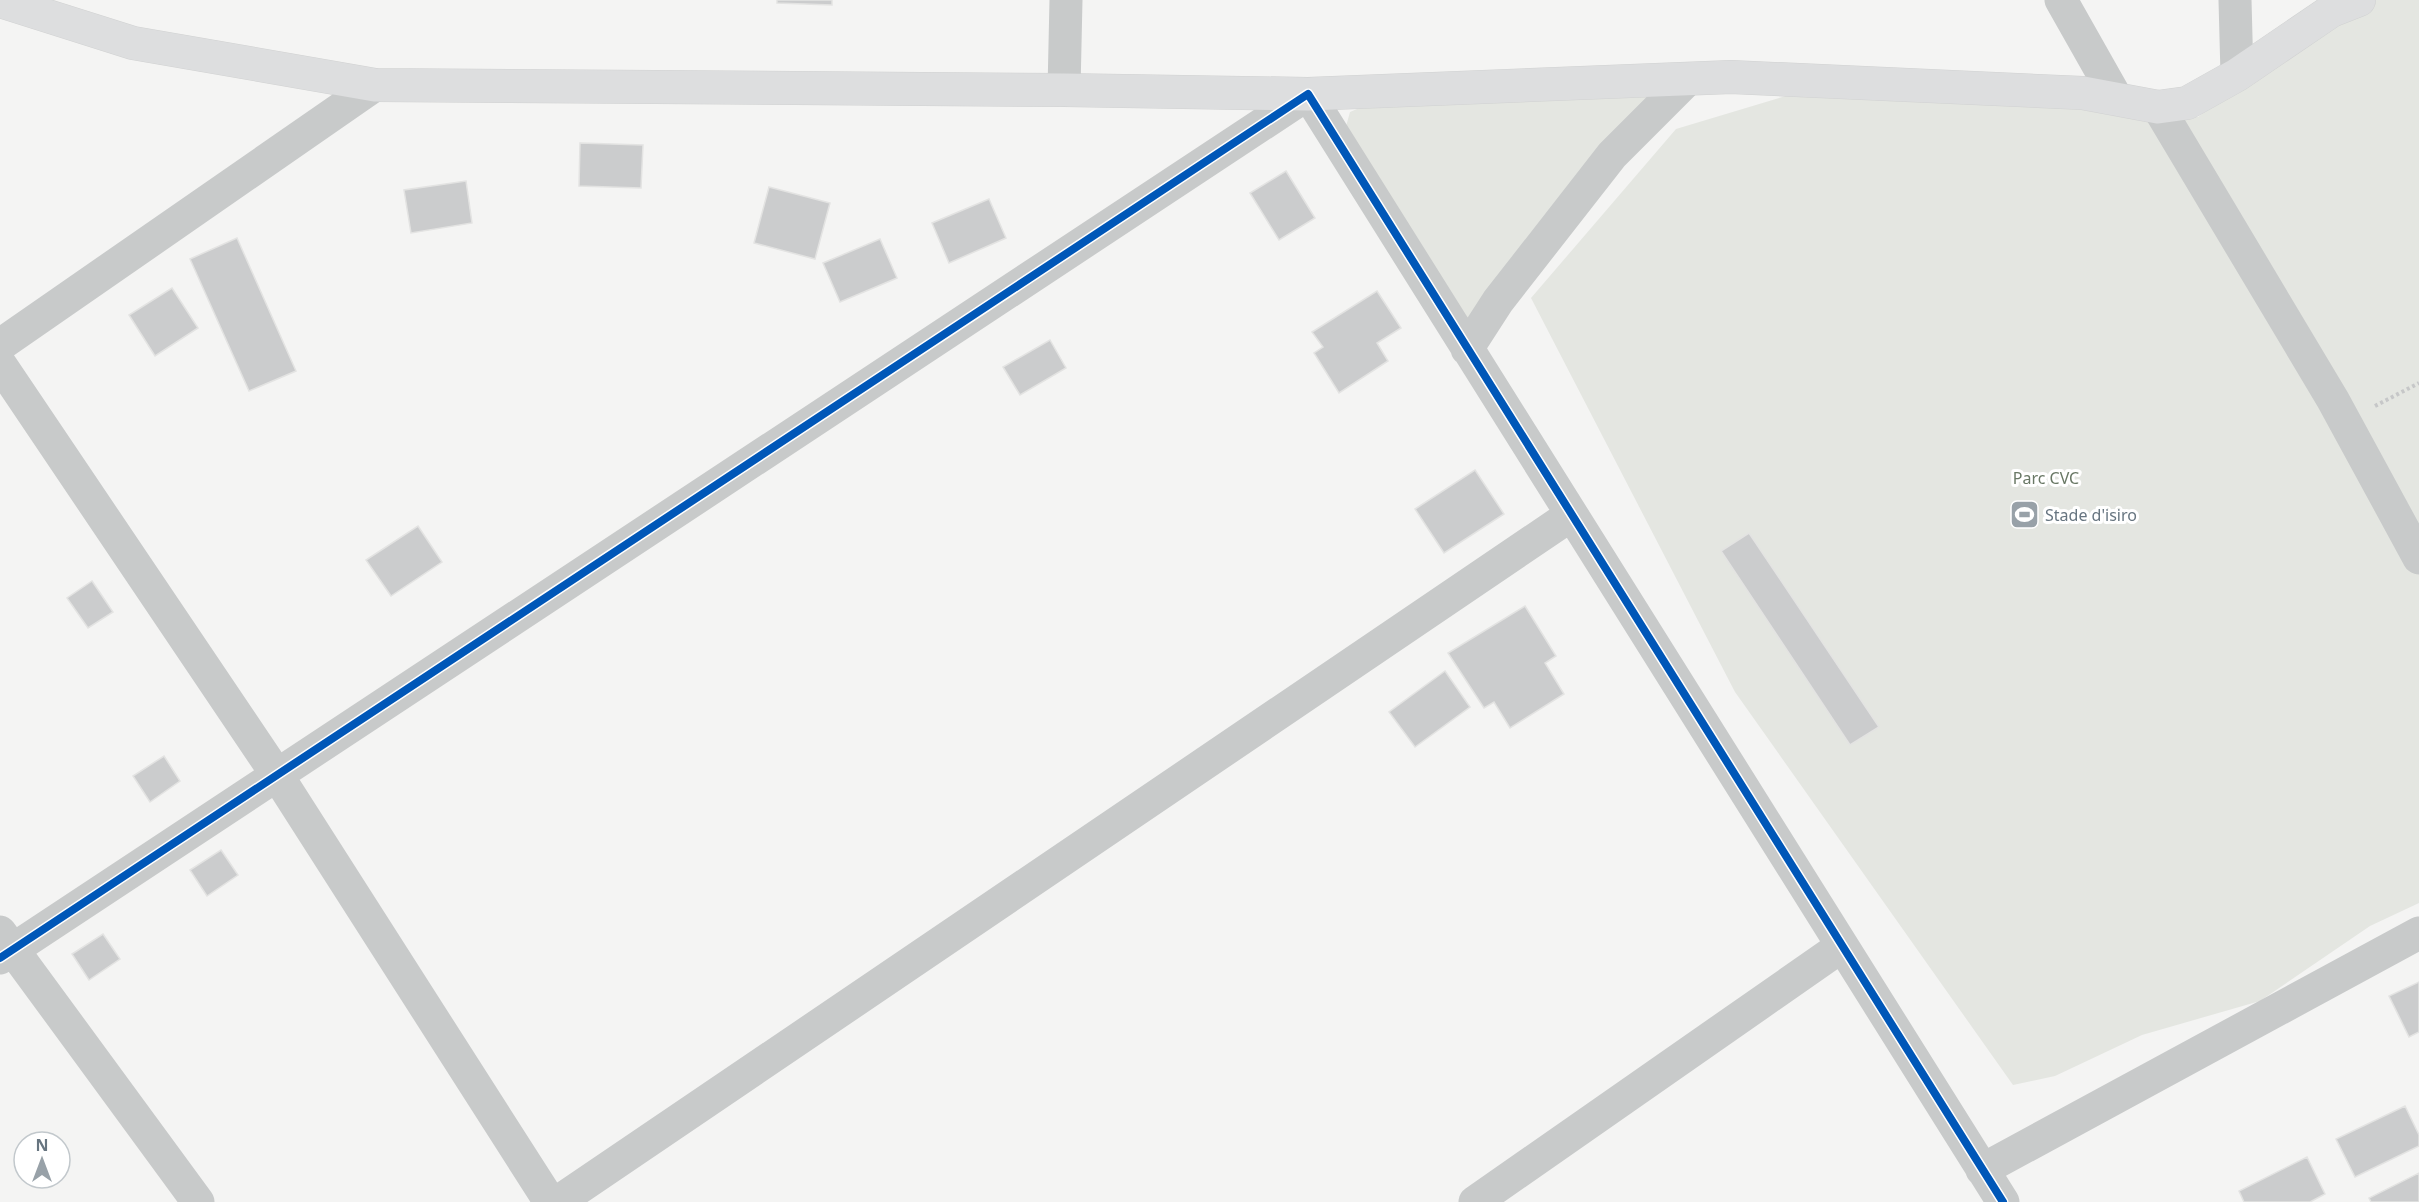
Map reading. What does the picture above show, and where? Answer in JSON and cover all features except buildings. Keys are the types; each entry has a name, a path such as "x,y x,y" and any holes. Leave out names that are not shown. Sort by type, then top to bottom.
{"main road":[{"path":"0,1 133,43 375,85 1308,94 1731,77 2083,93 2158,107 2187,103 2237,75 2335,4"}],"street":[{"path":"1064,90 1066,0"},
{"path":"2061,0 2117,99"},
{"path":"2235,0 2237,75"},
{"path":"1467,349 1498,301 1612,155 1688,79"},
{"path":"0,345 375,85"},
{"path":"198,1202 4,947 278,775 1308,94 2003,1202"},
{"path":"2158,107 2345,421 2419,558"},
{"path":"0,364 278,775 550,1202"},
{"path":"558,1202 1571,515"},
{"path":"1982,1170 2419,933"},
{"path":"1475,1202 1842,946"}],"path":[{"path":"2345,421 2419,383"}],"green space":[{"name":"Parc CVC","path":"2362,0 2419,0 2419,903 2370,926 2260,1001 2142,1035 2055,1076 2013,1085 1735,692 1531,298 1676,129 1799,92 2016,100 2198,117 2331,11"},
{"path":"1656,92 1467,329 1345,130 1350,112 1371,103"}],"cycle path":[{"path":"0,958 1308,94 2003,1202"}],"place":[{"name":"Stade d'isiro","path":"2024,515"}]}
